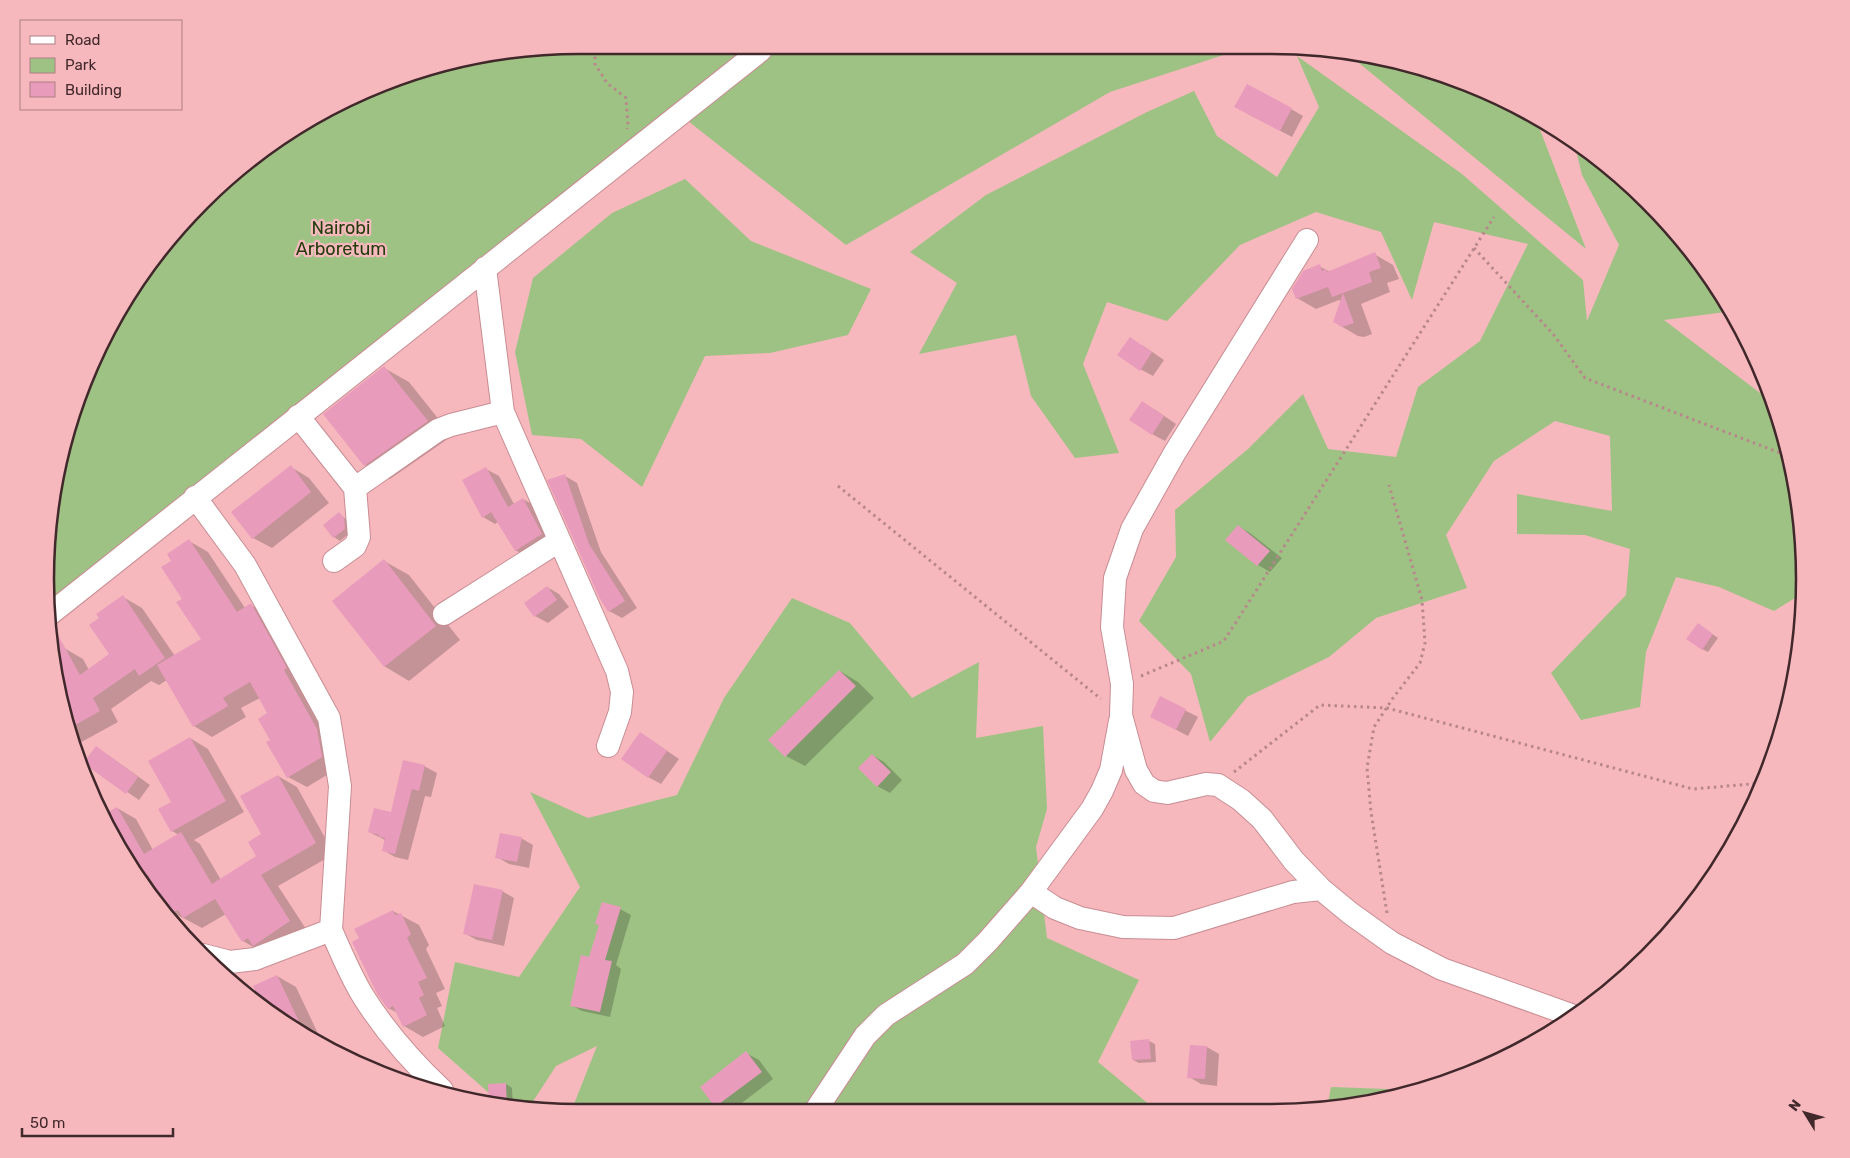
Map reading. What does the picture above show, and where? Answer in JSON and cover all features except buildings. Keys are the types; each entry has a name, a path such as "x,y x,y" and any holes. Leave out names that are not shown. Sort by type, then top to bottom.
{"street":[{"path":"55,610 195,497 756,54"},
{"path":"820,1104 866,1036 886,1015 965,964 988,941 1031,892 1092,809 1111,770 1121,715 1122,684 1112,627 1115,578 1132,529 1174,454 1307,240"},
{"path":"485,268 503,412 617,671 622,692 620,712 608,746"},
{"path":"355,488 438,430 503,412"},
{"path":"298,416 355,488 359,537 355,546 334,561"},
{"path":"195,497 245,565 329,718 340,786 331,930 362,995 388,1032 436,1084"},
{"path":"444,614 559,541"},
{"path":"1121,715 1136,770 1144,784 1154,791 1167,793 1206,784 1218,785 1241,800 1262,819 1294,861 1321,889 1350,913 1392,943 1442,968 1567,1013"},
{"path":"1031,892 1055,908 1080,918 1122,927 1174,928 1293,892 1321,889"},
{"path":"217,959 230,962 255,959 331,930"}],"path":[{"path":"1122,684 1224,641 1494,217"},
{"path":"1474,248 1553,334 1585,378 1780,453"},
{"path":"1389,485 1422,600 1425,643 1420,664 1374,728 1367,768 1371,812 1392,943"},
{"path":"838,486 1121,715"},
{"path":"1218,785 1320,705 1387,708 1693,789 1754,784"}],"green space":[{"name":"Nairobi Arboretum","path":"1227,54 1110,92 846,245 688,121 55,605 55,545 58,510 72,443 94,378 124,316 162,259 184,233 233,184 287,142 347,108 410,82 443,72 510,58 545,55"},
{"path":"1297,56 1462,174 1583,280 1587,321 1619,245 1582,175 1576,152 1617,184 1642,208 1688,259 1724,312 1664,320 1762,395 1778,443 1792,510 1795,545 1795,598 1774,611 1719,587 1676,577 1646,652 1640,707 1581,720 1551,673 1626,595 1630,549 1585,535 1517,534 1517,494 1612,511 1610,436 1555,421 1494,461 1446,535 1467,588 1376,618 1329,657 1247,697 1210,742 1191,674 1139,621 1176,557 1175,510 1248,449 1303,394 1328,449 1396,457 1418,387 1480,341 1528,244 1434,222 1412,300 1381,232 1316,212 1240,245 1167,321 1107,302 1083,364 1119,453 1075,458 1031,396 1016,335 919,354 957,283 910,252 986,195 1147,112 1194,91 1217,136 1277,177 1319,107"},
{"path":"1356,61 1407,72 1440,82 1503,108 1539,127 1586,249"},
{"path":"685,179 751,241 871,289 848,335 770,353 705,356 642,487 581,439 532,435 515,352 533,278 612,213"},
{"path":"792,598 850,623 912,698 979,662 976,738 1043,726 1047,809 1036,847 1047,938 1139,980 1098,1062 1149,1104 574,1104 597,1046 556,1066 533,1102 494,1097 438,1048 455,962 519,977 580,887 530,792 588,818 677,795 724,698"},
{"path":"1331,1087 1389,1090 1340,1100 1328,1101"}]}
